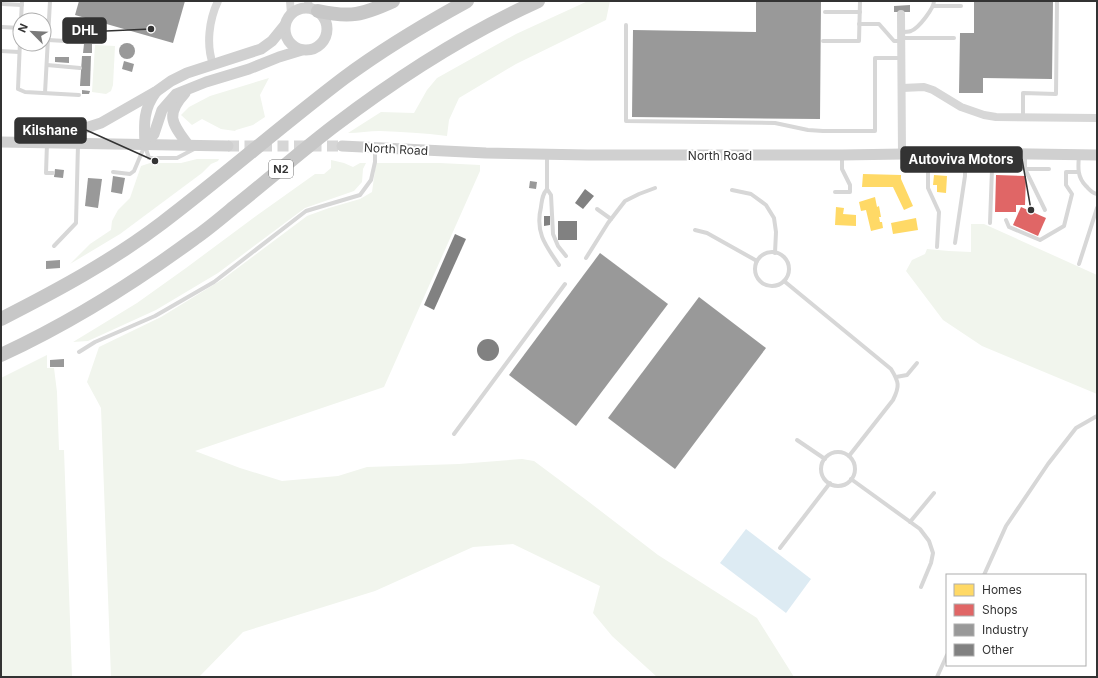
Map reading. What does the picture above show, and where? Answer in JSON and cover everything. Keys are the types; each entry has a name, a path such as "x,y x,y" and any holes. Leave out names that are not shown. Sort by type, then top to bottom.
{"highway":[{"path":"311,7 343,16 356,15 374,10 393,1"},
{"name":"N2","path":"1,319 107,261 161,224 345,77 418,29 467,1"},
{"name":"N2","path":"1,355 27,343 90,308 142,276 197,237 333,127 381,92 456,43 508,15 538,1"}],"main road":[{"path":"47,143 101,122 187,73 261,49 272,41 285,25 291,14 302,8 311,7 323,16 327,30 326,37 316,48 302,50 279,57 176,94 162,110 154,134 145,145"},
{"path":"285,25 285,32 290,43 302,50"},
{"path":"188,145 172,123 172,116 178,101 189,89"},
{"path":"145,145 143,123 147,110 157,91"},
{"path":"1,142 228,146"},
{"name":"North Road","path":"342,146 486,153 547,154 842,155 1025,153 1097,155"}],"street":[{"path":"213,64 209,48 211,23 218,1"},
{"path":"290,1 291,14"},
{"path":"901,14 902,154"},
{"path":"902,88 924,88 933,90 961,107 984,116 1097,118"}],"lane":[{"path":"49,12 50,1"},
{"path":"823,40 859,41 860,1"},
{"path":"1023,117 1024,93 1056,94 1057,1"},
{"path":"3,4 22,3"},
{"path":"859,24 879,24 894,41 918,27 934,3 961,6"},
{"path":"825,12 860,12"},
{"path":"626,25 626,121 775,123 808,130 875,131 875,58 902,58"},
{"path":"2,27 12,28"},
{"path":"902,37 954,38"},
{"path":"52,40 83,42"},
{"path":"1,51 12,52"},
{"path":"19,52 18,89 25,92 79,96"},
{"path":"45,93 48,52"},
{"path":"47,65 80,68"},
{"path":"47,143 46,173 53,174"},
{"path":"54,246 76,222 78,143"},
{"path":"145,145 149,158 177,158 202,145"},
{"path":"113,172 130,174 134,171 145,145"},
{"path":"79,352 95,342 155,316 214,282 306,211 360,195 371,180 375,162 375,148"},
{"path":"928,153 928,188 939,212 937,247"},
{"path":"955,243 965,176 965,153"},
{"path":"990,223 992,153"},
{"path":"1025,153 1025,169 1045,210"},
{"path":"547,154 547,189 551,195 553,234 558,246 566,256"},
{"path":"835,192 850,192 850,185 842,169 842,155"},
{"path":"1078,155 1078,172 1081,181 1093,193 1097,194"},
{"path":"992,168 1049,169"},
{"path":"1006,220 1009,227 1040,240 1064,226 1072,194 1066,185 1066,172 1078,172"},
{"path":"586,258 625,201 655,188"},
{"path":"547,189 543,194 540,208 539,230 545,244 559,265"},
{"path":"732,190 751,194 766,205 774,218 776,232 775,253"},
{"path":"1079,264 1097,208"},
{"path":"597,209 611,220"},
{"path":"695,230 707,233 757,261"},
{"path":"768,253 775,253 783,256 789,271 784,281 774,286 763,284 756,275 755,270 757,261 763,255 768,253"},
{"path":"784,281 891,369 898,380 897,391 893,400 849,456"},
{"path":"454,434 565,284"},
{"path":"896,377 907,375 917,363"},
{"path":"984,574 1006,526 1048,464 1076,428 1097,416"},
{"path":"797,440 825,459"},
{"path":"839,452 849,456 855,465 855,471 851,479 846,484 841,486 825,480 821,469 825,459 834,453 839,452"},
{"path":"851,479 920,529 928,541 933,553 931,563 921,586"},
{"path":"780,548 830,483"},
{"path":"910,522 934,493"},
{"path":"937,677 946,657"}],"shaded area":[{"path":"588,1 610,1 606,20 516,64 459,98 449,120 447,136 380,131 348,133 381,112 414,113 427,90 437,78 516,34"},
{"path":"95,45 115,46 113,85 111,91 106,94 92,92"},
{"path":"269,78 260,95 265,117 253,125 235,131 221,129 202,119 192,125 181,115 189,107 210,96"},
{"path":"197,159 219,159 120,234 70,264 90,244 111,230 112,221 118,210 130,198 141,166 150,163 181,163"},
{"path":"331,160 353,167 360,163 366,163 363,169 362,182 354,191 305,208 218,273 156,310 88,341 73,342 137,303 315,174 324,174 331,168"},
{"path":"376,163 440,163 480,165 480,171 384,387 195,451 240,468 282,481 338,476 367,467 459,464 522,459 534,461 658,555 757,618 794,677 657,677 612,636 593,613 600,586 513,544 473,547 375,591 243,632 199,677 111,677 101,408 87,382 99,347 161,317 223,279 307,216 360,199 372,192"},
{"path":"971,224 984,224 1097,275 1097,394 982,346 943,320 906,271 912,260 925,254 927,249 971,252"},
{"path":"47,355 47,368 54,368 57,392 59,450 64,450 72,677 1,677 1,378"},
{"path":"746,529 811,579 786,613 720,563"}],"building: Homes":[{"path":"863,174 901,175 901,179 913,206 904,210 893,187 862,187"},
{"path":"934,175 947,176 946,193 937,192 937,185 933,185"},
{"path":"875,197 877,207 879,206 881,217 879,217 883,228 871,231 866,210 861,211 859,202"},
{"path":"836,207 844,208 843,214 856,215 856,226 835,225"},
{"path":"916,218 918,230 893,234 891,223"}],"building: Shops":[{"path":"996,175 1026,176 1025,205 1016,205 1016,212 995,212"},
{"path":"1021,207 1046,218 1038,236 1013,225"}],"building: Industry":[{"path":"79,1 185,1 173,43 75,15"},
{"path":"756,1 821,1 820,119 632,117 633,30 756,32"},
{"path":"974,1 1053,1 1052,79 983,78 983,93 959,93 960,33 974,33"},
{"path":"910,5 910,12 894,12 894,6"},
{"path":"124,43 130,43 135,48 133,57 130,59 124,59 119,54 119,48"},
{"path":"84,44 92,44 92,53 83,53"},
{"path":"82,56 91,56 90,86 80,86"},
{"path":"55,57 69,57 69,63 55,62"},
{"path":"124,61 134,64 132,72 122,69"},
{"path":"82,90 90,91 89,94 82,94"},
{"path":"55,169 64,170 63,178 54,177"},
{"path":"113,176 125,178 122,194 111,192"},
{"path":"88,178 102,179 98,208 85,206"},
{"path":"530,181 537,182 536,189 529,188"},
{"path":"600,253 668,304 576,426 509,375"},
{"path":"60,260 60,268 46,269 46,261"},
{"path":"699,297 766,348 675,469 608,418"},
{"path":"64,359 64,367 50,367 50,360"}],"building: Other":[{"path":"585,189 594,196 583,209 575,203"},
{"path":"544,216 550,216 550,225 544,226"},
{"path":"558,221 577,221 577,240 558,240"},
{"path":"455,234 466,239 434,310 424,305"},
{"path":"488,339 492,340 498,346 498,354 492,360 488,361 484,360 478,354 477,350 478,346 484,340"}],"tunnel":[{"path":"228,146 342,146"}],"place":[{"name":"DHL","path":"151,29"},
{"name":"Kilshane","path":"155,161"},
{"name":"Autoviva Motors","path":"1031,210"}]}
